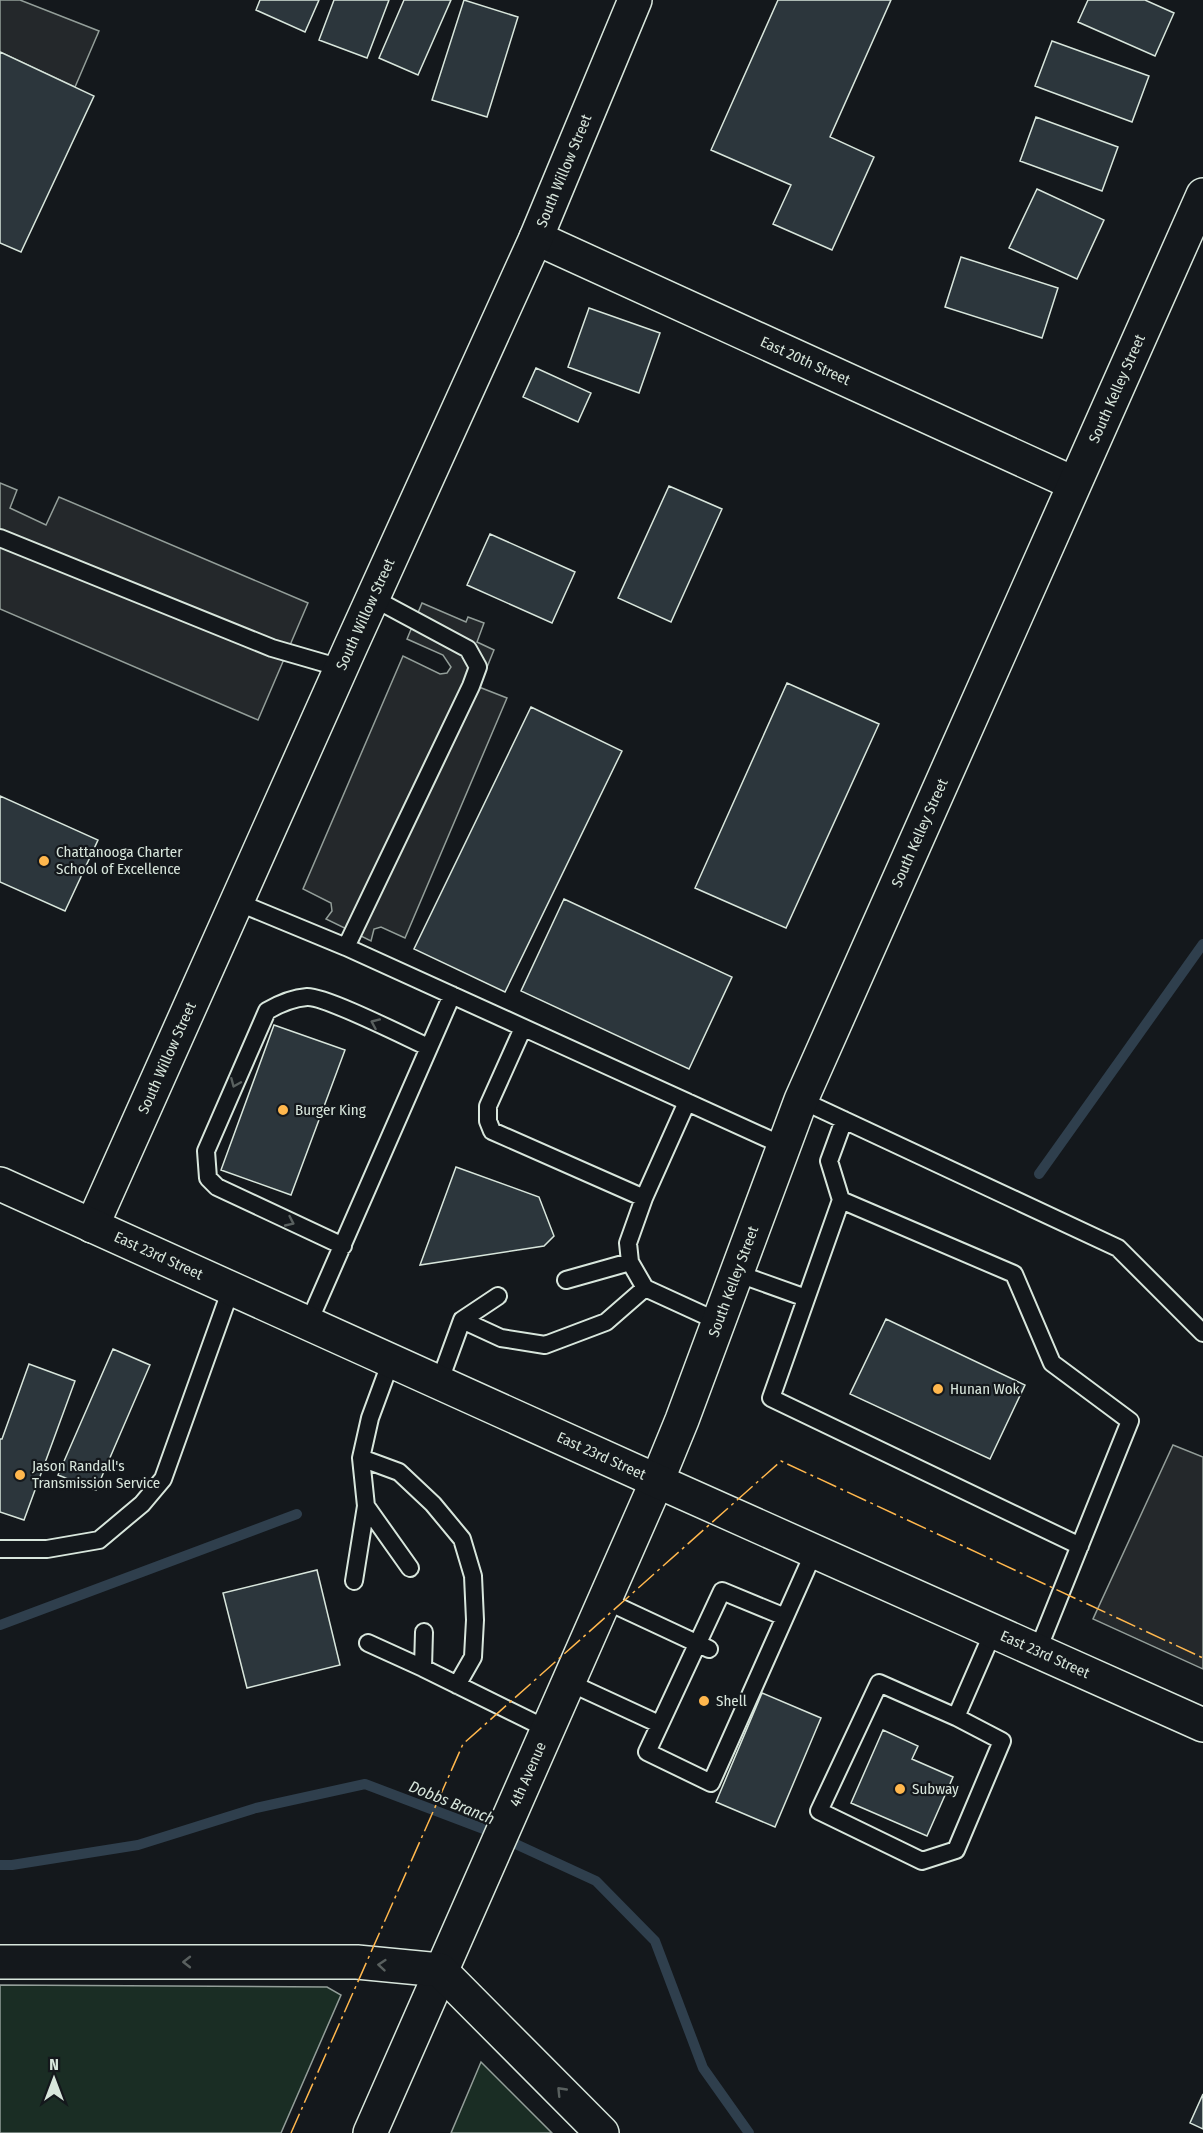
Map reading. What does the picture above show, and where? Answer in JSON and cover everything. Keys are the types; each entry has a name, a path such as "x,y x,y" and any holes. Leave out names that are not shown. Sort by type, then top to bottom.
{"main road":[{"name":"South Willow Street","path":"92,1226 536,238 635,0"},
{"name":"South Kelley Street","path":"657,1481 682,1420 801,1100 1073,483 1203,195"},
{"name":"East 20th Street","path":"536,238 1073,483"},
{"name":"East 23rd Street","path":"0,1184 1203,1725"},
{"name":"4th Avenue","path":"370,2133 657,1481"},
{"path":"0,1962 357,1962 440,1970 602,2133"}],"lane":[{"path":"0,538 272,648 341,668"},
{"path":"345,947 471,686 478,667 468,649 373,598"},
{"path":"237,902 345,947 784,1146"},
{"path":"308,1324 452,995"},
{"path":"342,1246 217,1187 208,1178 206,1151 267,1011 283,1002 309,997 317,999 428,1047"},
{"path":"523,1028 488,1106 488,1121 492,1131 644,1198"},
{"path":"801,1100 1118,1248 1203,1333"},
{"path":"687,1102 644,1198 628,1243 630,1262 645,1288 717,1321"},
{"path":"844,1120 830,1161 842,1200 771,1398 1080,1546"},
{"path":"842,1200 1014,1274 1052,1363 1130,1421 1037,1652"},
{"path":"566,1280 630,1262"},
{"path":"736,1273 806,1298"},
{"path":"462,1320 501,1338 545,1345 606,1322 645,1288"},
{"path":"0,1549 47,1549 99,1540 142,1504 163,1479 231,1289"},
{"path":"439,1383 462,1320 498,1296"},
{"path":"354,1581 366,1506 361,1458 370,1418 391,1361"},
{"path":"361,1458 399,1472 433,1504 462,1539 473,1576 475,1620 473,1657 457,1685"},
{"path":"366,1506 410,1568"},
{"path":"785,1617 722,1591 703,1647 679,1699 659,1724 647,1752 711,1783 731,1720 754,1668 785,1617 814,1552"},
{"path":"604,1600 703,1647"},
{"path":"423,1668 424,1632"},
{"path":"956,1717 993,1632"},
{"path":"368,1643 547,1729"},
{"path":"568,1682 659,1724"},
{"path":"879,1683 956,1717 1002,1741 956,1850 922,1861 819,1811 879,1683"}],"green space":[{"path":"0,1985 327,1987 341,1995 281,2133 0,2133"},
{"path":"481,2062 552,2133 451,2133"}],"shaded area":[{"path":"0,0 20,0 99,31 75,87 0,52"},
{"path":"0,483 17,490 10,508 46,525 59,497 308,603 258,720 0,609"},
{"path":"422,603 466,622 468,617 484,623 477,642 494,650 479,687 507,698 405,938 381,927 374,929 371,941 326,919 332,911 331,903 303,889 403,656 440,674 447,673 451,667 443,655 407,639"},
{"path":"1173,1445 1203,1457 1203,1669 1093,1619"}],"building":[{"path":"260,0 319,0 305,32 256,10"},
{"path":"334,0 389,0 367,58 319,40"},
{"path":"404,0 451,0 418,75 379,58"},
{"path":"464,0 518,17 487,117 432,100"},
{"path":"778,0 891,0 830,137 874,157 832,250 773,224 791,185 711,150"},
{"path":"1088,0 1145,0 1174,13 1155,56 1078,22"},
{"path":"1052,41 1149,76 1132,122 1035,86"},
{"path":"0,52 94,96 21,252 0,243"},
{"path":"1036,117 1118,147 1102,191 1020,161"},
{"path":"1037,189 1104,220 1077,279 1009,248"},
{"path":"961,257 1058,288 1042,338 945,307"},
{"path":"589,308 660,333 639,393 568,367"},
{"path":"536,368 591,393 578,422 523,397"},
{"path":"669,486 722,509 671,622 618,598"},
{"path":"490,534 575,572 552,623 467,585"},
{"path":"787,683 879,724 786,928 695,888"},
{"path":"531,707 622,751 505,992 414,949"},
{"name":"Chattanooga Charter School of Excellence","path":"0,796 98,840 65,911 0,882"},
{"path":"564,899 732,977 689,1069 521,991"},
{"name":"Burger King","path":"274,1025 345,1050 291,1195 221,1170"},
{"path":"456,1167 539,1197 554,1236 544,1246 420,1265"},
{"name":"Hunan Wok","path":"886,1319 1025,1385 990,1459 850,1394"},
{"path":"113,1349 150,1365 96,1490 58,1475"},
{"name":"Jason Randall's Transmission Service","path":"29,1364 75,1381 24,1520 0,1512 0,1439 2,1439"},
{"path":"317,1570 340,1665 247,1688 223,1593"},
{"path":"762,1693 821,1718 775,1827 716,1802"},
{"path":"883,1730 918,1746 912,1759 953,1777 927,1836 851,1803"},
{"path":"1203,2094 1203,2129 1190,2123"}],"waterway":[{"path":"1039,1174 1203,944"},
{"path":"0,1625 297,1514"},
{"name":"Dobbs Branch","path":"0,1865 138,1845 256,1808 365,1784 481,1828 596,1881 655,1941 703,2068 749,2133"}],"power":[{"path":"291,2133 463,1744 781,1461 1203,1658"}],"place":[{"name":"Chattanooga Charter School of Excellence","path":"44,861"},
{"name":"Burger King","path":"283,1110"},
{"name":"Hunan Wok","path":"938,1389"},
{"name":"Jason Randall's Transmission Service","path":"20,1475"},
{"name":"Shell","path":"704,1701"},
{"name":"Subway","path":"900,1789"}]}
